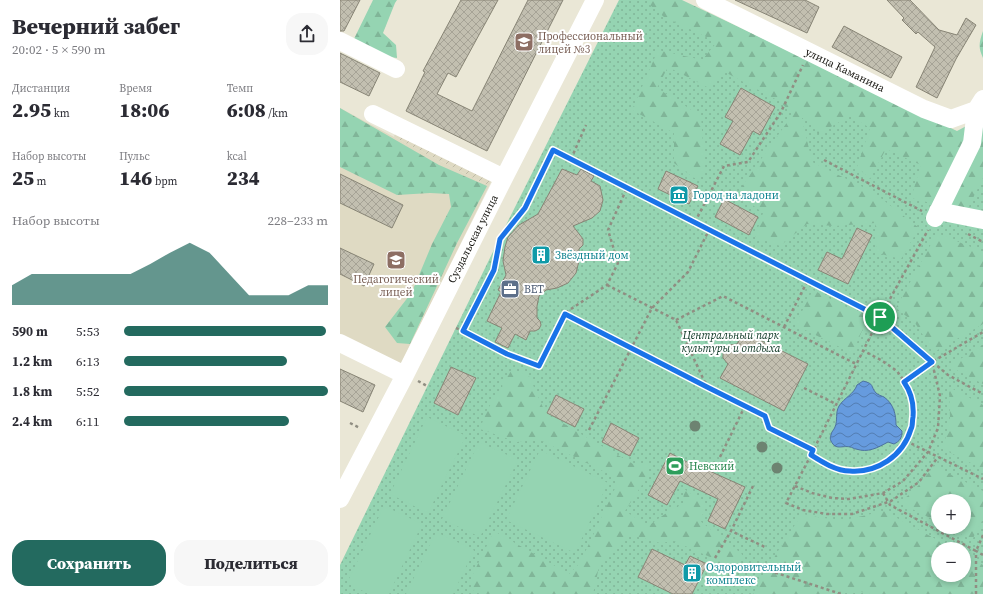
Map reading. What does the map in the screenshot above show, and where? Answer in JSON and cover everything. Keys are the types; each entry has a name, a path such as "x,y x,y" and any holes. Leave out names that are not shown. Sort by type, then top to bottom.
{"street":[{"name":"Суздальская улица","path":"340,499 595,0"},
{"name":"улица Каманина","path":"705,0 924,109 951,119 979,104"},
{"path":"340,41 396,69"},
{"path":"979,104 972,143 936,214 983,220"},
{"path":"373,114 504,178"},
{"path":"340,343 405,374"}],"path":[{"path":"695,222 724,166 748,162 781,112 809,52"},
{"path":"571,159 586,125"},
{"path":"463,331 494,270 500,239 525,208 553,150 880,317 948,376 983,394"},
{"path":"824,160 936,214 862,350 811,455 786,502 803,510 828,514 852,514 890,501 919,482 938,457"},
{"path":"456,328 507,354 539,366 565,314 607,285 618,263 608,230 628,188"},
{"path":"589,430 652,308 688,272 709,230"},
{"path":"962,232 983,242"},
{"path":"784,327 808,280"},
{"path":"607,285 676,320 707,387"},
{"path":"676,320 723,296 856,364"},
{"path":"565,314 765,416 769,428 813,450"},
{"path":"904,382 932,362 983,332"},
{"path":"811,455 830,466 849,472 870,470 888,461 898,452 906,441 912,428 914,408 909,388 897,372 881,360 862,350"},
{"path":"795,486 812,493 832,498 849,499 883,493 903,481 928,452 938,428 940,396 932,362"},
{"path":"804,388 836,404"},
{"path":"720,457 745,406"},
{"path":"906,441 983,479"},
{"path":"715,558 731,531 753,486"},
{"path":"883,493 890,501 890,505 983,554"},
{"path":"731,531 767,548"},
{"path":"976,594 976,550 983,535"},
{"path":"758,567 841,594"}],"shaded area":[{"name":"Педагогический лицей","path":"340,108 489,186 401,364 340,334"},
{"path":"398,129 493,178 489,186 394,137"}],"green space":[{"path":"373,0 397,0 383,33 396,45 397,58 381,56 352,43"},
{"name":"Центральный парк культуры и отдыха","path":"619,0 661,0 947,134 983,138 983,594 340,594 340,565 509,219"},
{"path":"650,0 682,0 957,131 983,116 983,178 966,212 911,198 921,165 886,149 870,179 857,167 870,128 850,116 818,134 807,118 802,118 812,162 873,192 919,228 901,259 877,253 875,223 834,226 807,224 780,246 755,237 763,213 737,193 793,114 779,101 723,71 707,87 668,67 657,88 701,116 705,176 694,178 674,163 674,133 632,110 658,50 702,60 717,42 664,17 650,5"},
{"path":"983,31 983,58 980,51 980,45"},
{"path":"340,108 439,165 487,186 457,243 410,344 397,343 385,327 412,292 432,244 451,207 449,194 430,193 397,195 340,167"},
{"path":"937,233 983,252 983,324 934,352 915,323 896,308"},
{"path":"813,290 868,318 852,353 795,325"},
{"path":"983,345 983,384 949,366"},
{"path":"511,371 528,374 545,412 635,465 648,463 649,474 625,511 648,526 683,503 684,489 707,504 700,521 742,554 732,583 711,582 710,557 674,541 660,543 629,534 599,567 593,594 480,594 472,590 472,576 494,531 569,574 580,563 618,482 607,473 538,439 517,442 480,429 486,412"},
{"path":"949,387 983,405 983,469 943,449 950,418"},
{"path":"427,417 466,436 428,513 390,494"},
{"path":"479,442 518,460 480,537 442,519"},
{"path":"540,450 608,483 575,553 506,520"},
{"path":"934,466 983,491 983,519 972,540 960,534 971,534 971,494 931,494 931,518 900,503 918,486"},
{"path":"384,506 422,524 389,594 369,594 347,583"},
{"path":"884,511 941,542 931,542 931,582 971,582 971,559 983,565 983,594 870,594 857,591 830,594 753,594 802,514 845,520"},
{"path":"436,532 474,550 453,594 406,594"}],"water":[{"path":"863,381 871,384 876,393 884,397 890,403 896,417 896,425 902,431 901,437 894,444 888,442 868,450 854,449 851,447 837,447 833,444 830,438 831,433 835,428 839,406 854,391 857,385"}],"building":[{"path":"340,0 360,0 344,31 340,31"},
{"name":"Профессиональный лицей №3","path":"461,0 498,0 456,77 448,73 437,94 472,111 528,0 563,0 487,151 406,111 425,72 423,71"},
{"path":"735,0 805,0 819,7 807,33"},
{"path":"887,0 910,0 939,30 957,35 966,18 976,25 956,59 937,98 916,87 935,47 918,32 916,34 902,20 904,18"},
{"path":"844,26 902,57 891,78 832,47"},
{"path":"340,53 380,73 369,96 340,82"},
{"path":"741,88 775,107 760,135 753,131 740,155 720,144 733,121 725,117"},
{"name":"Звёздный дом","path":"562,169 577,175 581,169 594,176 591,181 600,186 603,200 600,211 592,218 573,226 583,239 583,245 579,249 579,261 576,273 568,283 557,288 546,290 539,296 537,318 541,325 539,329 530,331 526,340 515,334 508,348 495,342 502,328 487,321 501,292 498,290 506,275 503,261 508,237 519,225 538,214"},
{"path":"666,171 698,186 689,204 658,189"},
{"path":"340,174 403,205 392,228 340,203"},
{"path":"724,199 758,217 749,235 715,217"},
{"path":"857,228 872,235 848,284 818,270 827,252 842,259"},
{"path":"340,248 374,264 364,286 340,274"},
{"path":"744,332 808,364 784,411 720,378 728,364 723,358 723,351 729,345 737,344"},
{"path":"451,367 476,378 458,415 434,403"},
{"path":"340,369 375,385 363,412 340,401"},
{"path":"556,395 584,409 575,427 547,413"},
{"path":"611,423 639,438 630,456 602,442"},
{"path":"670,453 704,471 705,469 745,487 725,529 708,521 718,499 680,481 667,505 648,495"},
{"path":"652,549 685,565 690,556 707,564 692,594 673,594 638,577"}],"place":[{"name":"Профессиональный лицей №3","path":"524,42"},
{"name":"Город на ладони","path":"679,195"},
{"name":"Звёздный дом","path":"541,255"},
{"name":"Педагогический лицей","path":"396,260"},
{"name":"BET","path":"510,289"},
{"name":"Невский","path":"675,466"},
{"name":"Оздоровительный комплекс","path":"692,573"}],"route":[{"path":"553,150 880,317 932,362 904,382 909,388 914,408 912,428 906,441 898,452 888,461 870,470 849,472 830,466 811,455 813,450 769,428 765,416 565,314 539,366 507,354 463,331 494,270 500,239 525,208 553,150"}]}
